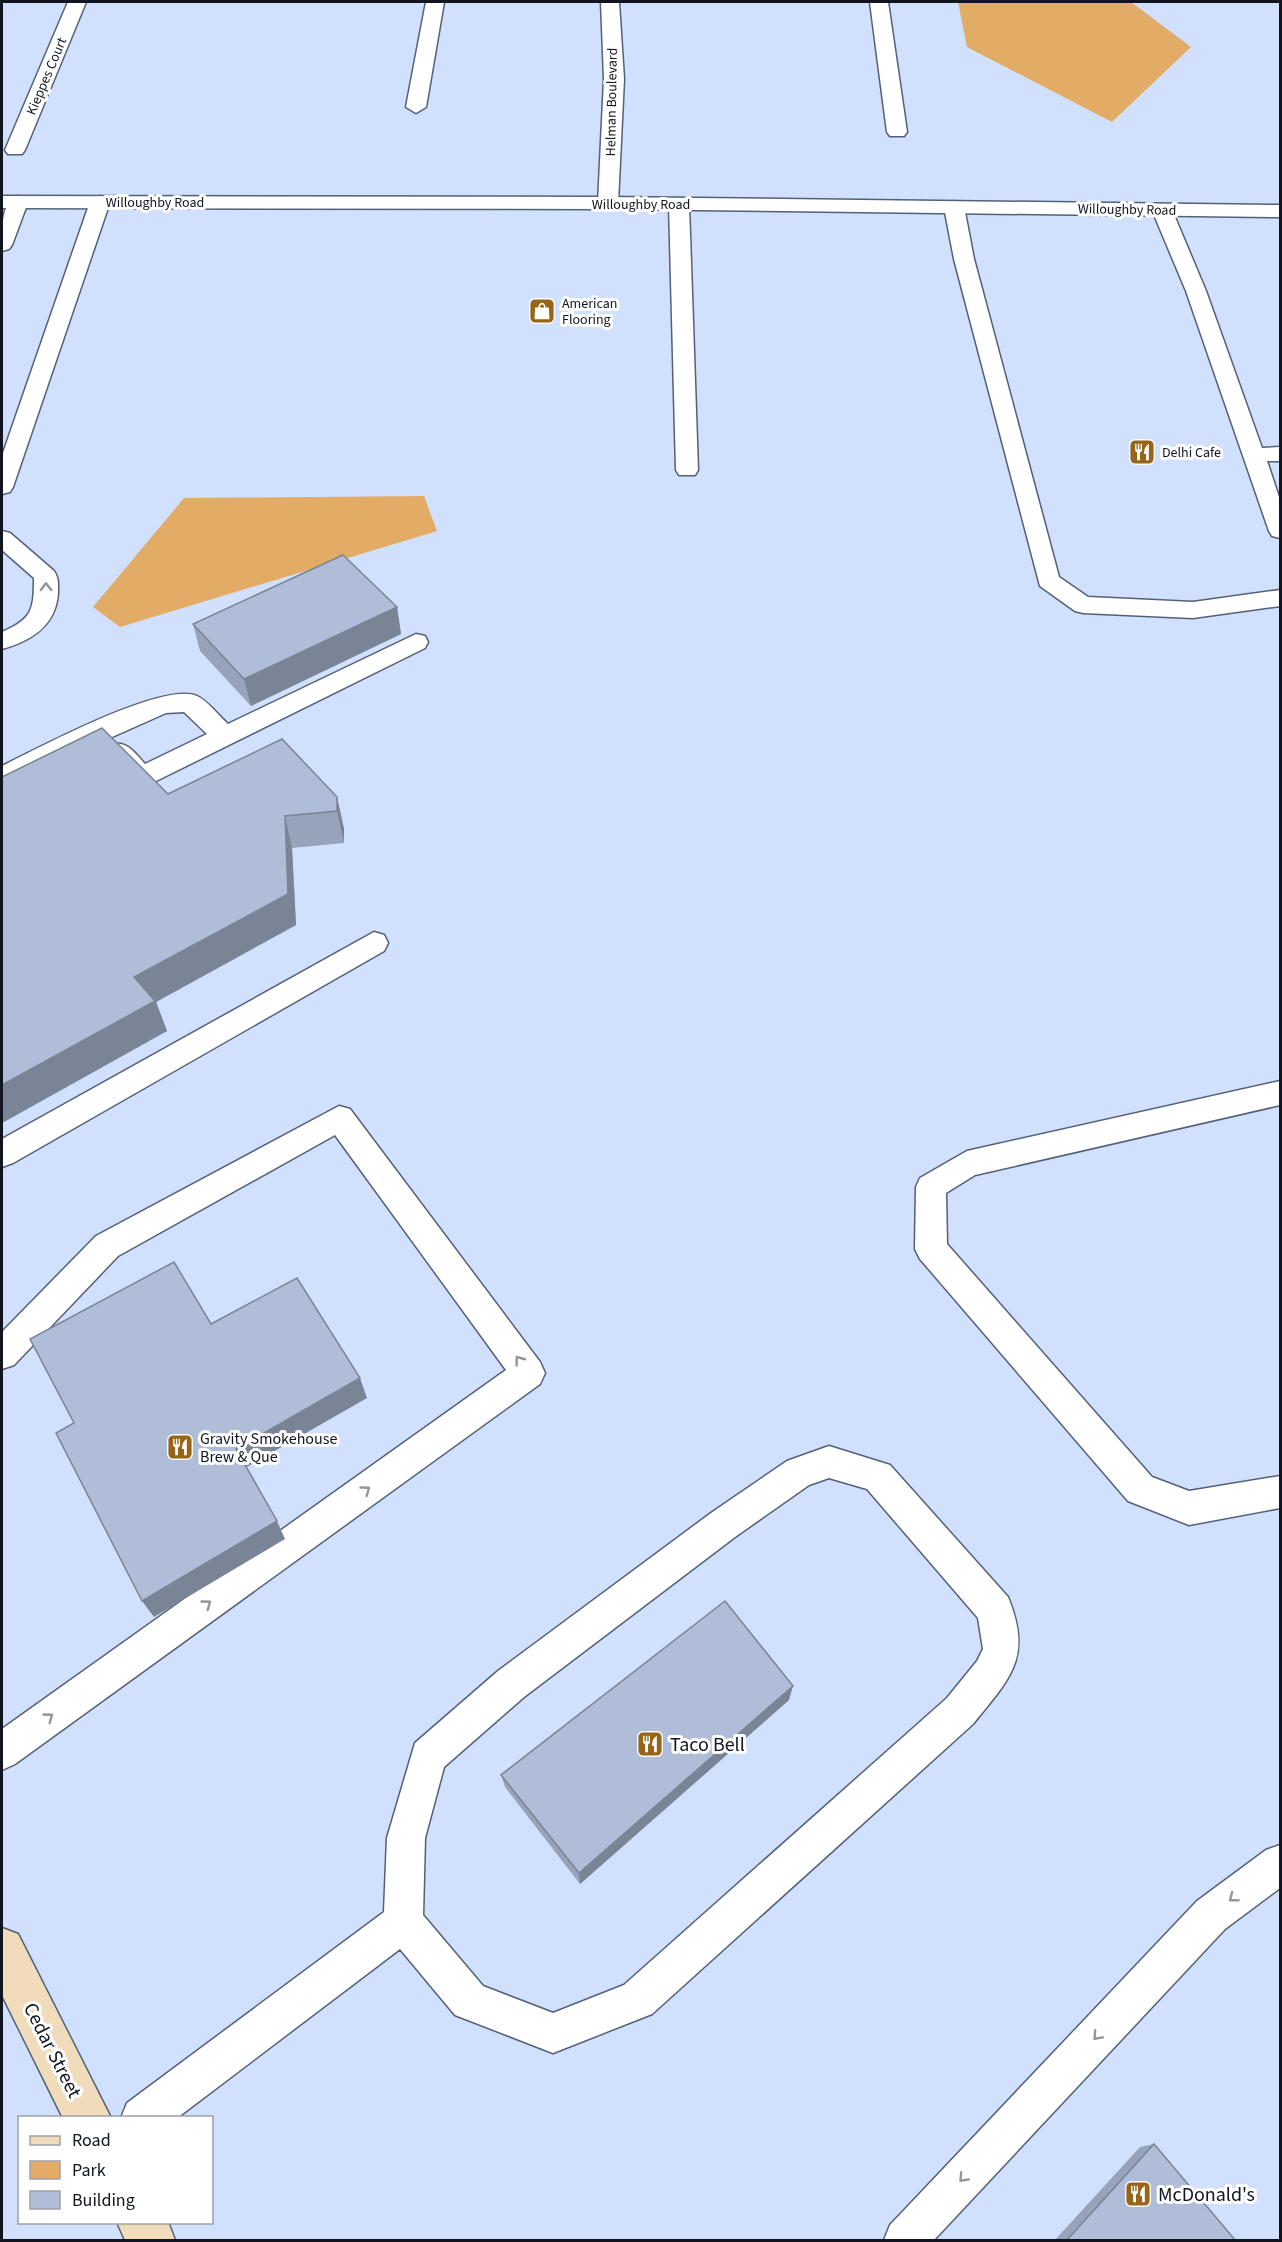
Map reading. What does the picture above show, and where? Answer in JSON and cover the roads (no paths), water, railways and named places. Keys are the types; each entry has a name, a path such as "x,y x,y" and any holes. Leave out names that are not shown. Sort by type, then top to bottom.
{"main road":[{"name":"Cedar Street","path":"2,1950 87,2116"},
{"path":"142,2224 151,2241"}],"street":[{"name":"Kieppes Court","path":"15,150 77,2"},
{"path":"416,107 435,2"},
{"name":"Helman Boulevard","path":"608,203 614,79 610,2"},
{"path":"879,2 897,132"},
{"name":"Willoughby Road","path":"10,202 608,203 1281,211"}],"lane":[{"path":"2,245 10,202"},
{"path":"2,487 99,202"},
{"path":"679,204 687,470"},
{"path":"954,207 964,259 1048,580 1083,606 1193,610 1281,598"},
{"path":"1162,210 1196,291 1280,528"},
{"path":"1253,455 1281,454"},
{"path":"2,538 46,576 46,608 33,628 2,641"},
{"path":"100,730 129,764 139,773 147,774 416,642"},
{"path":"2,777 100,730 163,704 190,703 225,736"},
{"path":"2,1154 374,943"},
{"path":"1281,1093 967,1164 931,1187 931,1249 1140,1489 1189,1508 1281,1492"},
{"path":"2,1354 107,1246 339,1118 528,1373 2,1751"},
{"path":"829,1462 878,1476 995,1610 1002,1651 990,1674 960,1711 638,2000 553,2033 469,2001 403,1922 406,1838 428,1756 511,1684 723,1525 799,1472 829,1462"},
{"path":"905,2241 1211,1915 1281,1864"},
{"path":"145,2116 403,1922"}],"place":[{"name":"American Flooring","path":"542,311"},
{"name":"Delhi Cafe","path":"1142,452"},
{"name":"Gravity Smokehouse Brew & Que","path":"180,1447"},
{"name":"Taco Bell","path":"650,1744"},
{"name":"McDonald's","path":"1138,2194"}]}
